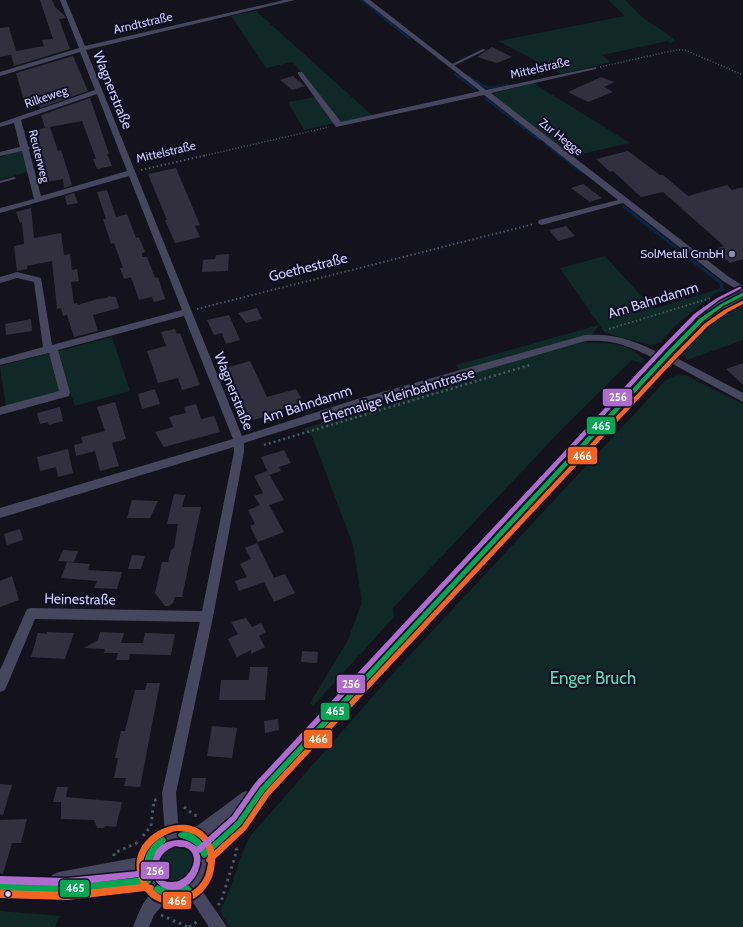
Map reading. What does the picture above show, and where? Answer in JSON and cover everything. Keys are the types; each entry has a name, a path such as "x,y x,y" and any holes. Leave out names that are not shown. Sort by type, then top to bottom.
{"street":[{"name":"Wagnerstraße","path":"62,0 100,91 130,173 187,312 239,447 207,617 169,793 172,835"},
{"name":"Arndtstraße","path":"0,74 82,49 292,0"},
{"name":"Zur Hegge","path":"366,0 624,201 726,279 743,290"},
{"name":"Mittelstraße","path":"338,125 594,68"},
{"path":"300,72 338,125"},
{"name":"Rilkeweg","path":"0,124 100,91"},
{"name":"Reuterweg","path":"17,119 26,148 38,200"},
{"path":"0,154 26,148"},
{"name":"Mittelstraße","path":"0,211 130,173"},
{"path":"542,222 624,201"},
{"path":"0,280 17,275 38,280 50,349 65,393 0,411"},
{"path":"200,847 262,790 701,320 722,305 743,294"},
{"path":"0,362 187,312"},
{"name":"Am Bahndamm","path":"0,513 239,447 358,403 585,338 602,337 617,339 634,345 664,358 743,398"},
{"name":"Heinestraße","path":"0,686 32,613 207,617"},
{"path":"200,847 228,834 239,823 262,790"},
{"path":"0,887 67,889 153,879 177,894 191,887 198,880 203,870 200,847 184,835 172,835 156,845 148,858 153,879 148,910 141,927"},
{"path":"191,887 219,927"}],"lane":[{"path":"450,66 484,50"},
{"path":"0,182 14,178"}],"path":[{"path":"594,68 676,50 686,50 743,75"},
{"name":"Mittelstraße","path":"130,173 338,125"},
{"name":"Goethestraße","path":"187,312 542,222"},
{"name":"Am Bahndamm","path":"602,337 604,331 612,327 713,298"},
{"name":"Ehemalige Kleinbahntrasse","path":"239,447 534,364"},
{"path":"209,913 221,902 238,850 228,834"}],"green space":[{"path":"608,0 625,0 643,18 676,41 670,43 668,41 602,55 611,62 561,74 498,41 625,16"},
{"path":"256,11 373,116 342,122 337,120 293,62 266,68 231,16"},
{"path":"533,83 630,143 572,156 496,97 494,93"},
{"path":"316,97 334,123 304,130 288,102"},
{"path":"13,152 24,152 30,171 0,180 0,157"},
{"path":"605,256 653,309 725,287 725,290 714,294 676,325 661,342 651,345 605,333 560,268"},
{"path":"743,302 743,340 687,360 682,349 709,323"},
{"path":"599,325 586,343 610,343 625,347 639,354 645,360 641,363 632,360 562,429 393,608 394,617 313,706 310,703 348,640 362,602 353,545 312,436 303,429 465,377 456,365"},
{"path":"112,337 130,391 75,406 69,389 6,407 0,366"},
{"name":"Enger Bruch","path":"685,375 743,404 743,927 229,927 220,911 229,892 242,853 251,835 397,669 665,381 674,376"},
{"path":"184,842 194,850 195,870 179,885 164,885 155,875 155,860 164,847"},
{"path":"0,911 60,916 55,927 0,927"}],"building":[{"path":"40,0 52,0 55,7 66,18 59,19 70,49 14,66 11,55 0,57 0,28 9,27 16,51 44,46 42,40 53,39"},
{"path":"492,47 512,57 497,63 477,57"},
{"path":"73,56 88,91 40,108 38,102 25,104 16,73"},
{"path":"293,76 305,86 292,90 280,80"},
{"path":"601,77 614,82 604,87 613,92 588,102 568,92"},
{"path":"90,98 112,166 97,169 93,159 96,159 82,121 45,128 41,115"},
{"path":"50,127 58,151 61,150 72,185 64,188 63,179 47,182 33,132 39,131 38,129"},
{"path":"628,151 660,175 663,175 688,196 727,185 732,190 743,187 743,259 730,263 714,249 724,246 663,192 641,197 613,171 610,172 596,159"},
{"path":"176,168 200,225 195,226 200,237 175,243 148,174"},
{"path":"583,184 602,198 590,202 571,188"},
{"path":"107,190 116,217 127,214 136,238 139,237 145,252 142,253 142,257 147,257 155,278 158,277 165,299 154,302 152,297 139,300 131,277 124,279 120,268 123,268 114,243 111,244 103,219 106,219 97,192"},
{"path":"74,193 78,203 67,205 65,196"},
{"path":"31,208 34,238 61,233 64,255 70,254 72,270 77,269 79,281 71,282 74,304 77,303 78,305 97,299 107,298 109,296 116,297 119,308 93,315 98,331 74,337 67,315 63,316 61,308 57,309 52,261 27,266 27,269 17,271 14,246 24,244 22,222 20,223 16,212"},
{"path":"566,226 575,236 558,241 549,230"},
{"path":"229,254 228,271 202,272 203,260 215,259 216,255"},
{"path":"257,308 262,319 246,323 238,313"},
{"path":"229,315 240,340 226,344 222,333 214,335 207,320"},
{"path":"31,319 32,331 6,335 5,324"},
{"path":"175,329 177,334 180,333 200,385 182,390 178,378 158,383 147,351 166,346 161,332"},
{"path":"250,361 267,397 296,389 304,403 269,413 270,415 246,422 235,396 238,395 226,368"},
{"path":"743,363 743,385 726,369"},
{"path":"155,389 160,404 142,409 138,394"},
{"path":"115,402 126,439 112,443 119,466 100,471 95,451 76,456 74,445 83,443 81,437 105,431 97,407"},
{"path":"196,404 201,419 214,416 220,432 164,447 155,432 173,427 169,417 186,413 184,407"},
{"path":"60,407 63,421 49,425 48,422 40,424 37,413"},
{"path":"68,449 73,473 58,477 56,467 40,471 37,457"},
{"path":"284,450 291,463 279,467 281,471 269,475 261,457"},
{"path":"267,471 284,500 269,505 284,532 258,542 250,526 255,524 248,510 260,505 254,496 263,493 254,476"},
{"path":"174,494 185,495 182,507 201,507 182,597 175,597 173,603 169,606 165,606 155,593 162,562 168,562 171,550 174,548 178,524 167,524"},
{"path":"132,500 158,501 150,518 127,518"},
{"path":"20,529 23,540 7,545 4,534"},
{"path":"257,543 274,578 285,574 295,593 274,602 264,582 239,591 235,581 247,577 240,564 251,559 245,548"},
{"path":"63,550 78,551 74,562 58,561"},
{"path":"132,555 145,556 141,569 128,569"},
{"path":"67,562 90,564 88,570 122,572 117,589 94,588 97,581 61,578"},
{"path":"12,576 19,600 0,607 0,581"},
{"path":"246,618 252,627 261,623 266,632 259,636 265,647 251,654 251,650 237,657 228,639 238,634 231,622"},
{"path":"47,632 74,633 65,659 31,657 38,633 47,634"},
{"path":"100,632 124,633 121,643 143,643 145,633 175,634 171,655 130,654 129,660 116,660 118,653 104,653 105,649 84,648 98,640"},
{"path":"302,651 318,652 317,663 301,662"},
{"path":"250,667 268,667 265,700 219,700 221,680 249,680"},
{"path":"147,683 160,683 140,787 124,786 126,778 114,778 118,758 115,758 121,731 125,731 135,690 145,690"},
{"path":"278,719 279,730 265,733 264,721"},
{"path":"212,726 237,728 232,758 207,756"},
{"path":"192,778 206,778 204,792 190,791"},
{"path":"0,784 12,785 3,815 0,814"},
{"path":"57,787 68,787 66,797 122,802 116,827 106,826 103,828 97,828 94,820 61,819 61,802 53,802"},
{"path":"27,819 21,843 12,843 3,874 0,873 0,820"}],"waterway":[{"path":"362,0 409,38"},
{"path":"455,74 475,89"},
{"path":"468,76 486,87 491,88 508,85"},
{"path":"485,98 540,140"},
{"path":"546,144 561,156"},
{"path":"560,155 582,172"},
{"path":"624,207 721,283 722,290"}],"transit line":[{"name":"256","path":"199,850 234,818 257,785 661,351 696,315 718,299 740,288"},
{"name":"465","path":"204,855 239,823 262,790 666,356 701,320 722,305 743,294"},
{"name":"466","path":"209,860 244,828 267,794 671,361 706,325 726,311 743,302"},
{"name":"466","path":"175,828 193,830 203,837 210,848 211,868 207,880 203,886 192,896 177,901 169,901 155,896 149,891 142,879 140,865 143,851 149,842 159,834 175,828"},
{"name":"465","path":"181,835 196,841 203,850 204,854"},
{"name":"465","path":"181,835 189,836 196,840 201,846 204,854"},
{"name":"465","path":"149,879 147,873 147,862 151,852 163,840"},
{"name":"465","path":"149,879 148,867 150,857 163,840"},
{"name":"256","path":"175,843 187,844 194,849 197,857 197,866 187,881 178,886 168,886 159,881 155,872 155,862 161,851 175,843"},
{"name":"256","path":"0,880 67,882 148,873"},
{"name":"465","path":"0,887 67,889 149,880"},
{"name":"466","path":"0,894 68,896 150,887"},
{"name":"465","path":"157,889 172,892 180,892 188,889"},
{"name":"465","path":"157,889 169,894 180,893 188,889"}],"place":[{"name":"SolMetall GmbH","path":"732,254"}]}
